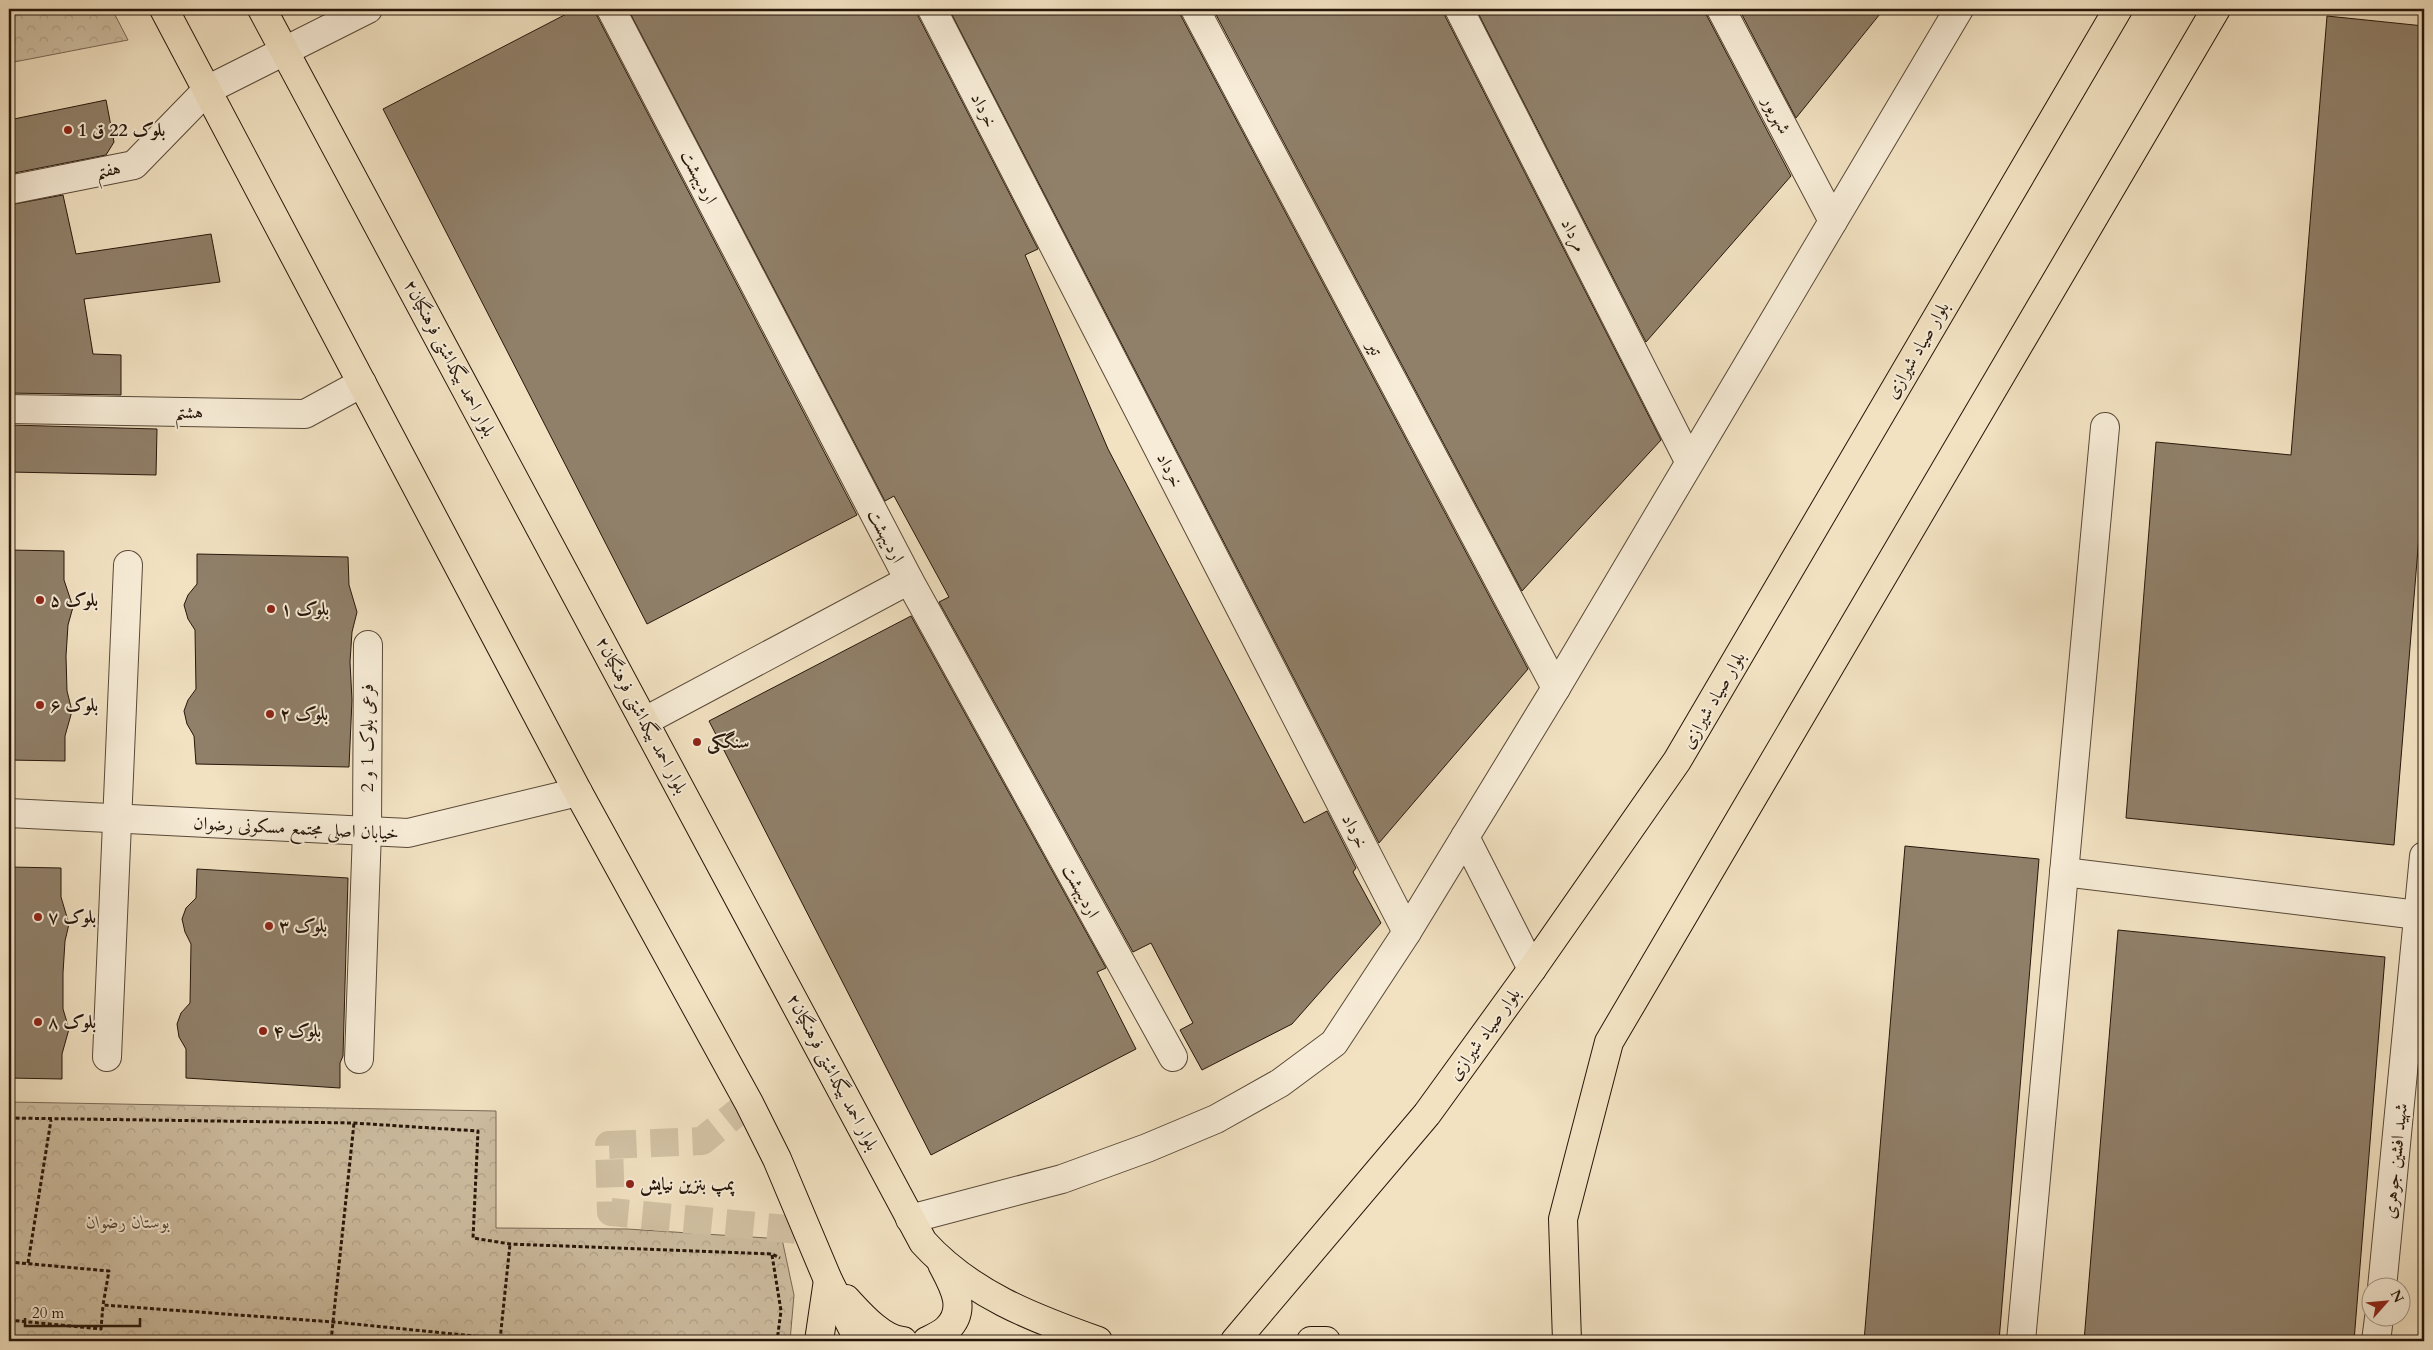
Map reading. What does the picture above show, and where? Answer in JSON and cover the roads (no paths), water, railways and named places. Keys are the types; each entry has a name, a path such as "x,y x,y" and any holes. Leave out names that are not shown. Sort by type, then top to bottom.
{"main road":[{"path":"164,9 578,792 753,1110 777,1159 828,1280 859,1341"},
{"name":"بلوار احمد بیگداشتی فرهنگیان۲","path":"262,9 923,1242 941,1262 987,1296 1098,1341"},
{"name":"بلوار صیاد شیرازی","path":"1235,1341 1426,1114 1532,968 1677,761 2118,9"},
{"path":"1567,1341 1563,1219 1610,1042 2216,9"},
{"path":"926,1341 947,1330 958,1312 956,1291 941,1262"},
{"path":"819,1341 828,1280"},
{"path":"828,1280 869,1324 897,1341 903,1341"},
{"path":"1311,1341 1326,1341"}],"street":[{"name":"هفتم","path":"9,190 134,165 207,90 368,9"},
{"name":"اردیبهشت","path":"611,9 909,580 1173,1057"},
{"name":"خرداد","path":"932,9 1407,932"},
{"name":"تیر","path":"1195,9 1556,688"},
{"name":"مرداد","path":"1459,9 1689,461"},
{"name":"شهریور","path":"1721,9 1833,221"},
{"path":"910,1218 1062,1179 1216,1119 1280,1083 1334,1043 1407,932 1556,688 1689,461 1960,9"},
{"name":"هشتم","path":"9,409 305,414 362,383"},
{"path":"2021,1341 2105,427"},
{"path":"107,1057 128,565"},
{"path":"645,721 909,580"},
{"name":"فرعی بلوک 1 و 2","path":"359,1059 367,831 368,645"},
{"name":"خیابان اصلی مجتمع مسکونی رضوان","path":"9,813 408,833 578,792"},
{"path":"1465,837 1532,968"},
{"name":"شهید افشین جوهری","path":"2384,1278 2413,1090 2418,915 2424,856"},
{"path":"2064,872 2418,915"},
{"path":"2376,1341 2378,1328"}],"tunnel":[{"path":"749,1103 702,1141 609,1145 611,1212 808,1231"}],"place":[{"name":"بلوک 22 ق 1","path":"68,130"},
{"name":"بلوک ۵","path":"40,600"},
{"name":"بلوک ۱","path":"271,609"},
{"name":"بلوک ۶","path":"40,705"},
{"name":"بلوک ۲","path":"270,714"},
{"name":"سنگکی","path":"697,742"},
{"name":"بلوک ۷","path":"38,917"},
{"name":"بلوک ۳","path":"269,926"},
{"name":"بلوک ۸","path":"38,1022"},
{"name":"بلوک ۴","path":"263,1031"},
{"name":"پمپ بنزین نیایش","path":"630,1184"}],"park label":[{"name":"بوستان رضوان","path":"128,1222"}]}
